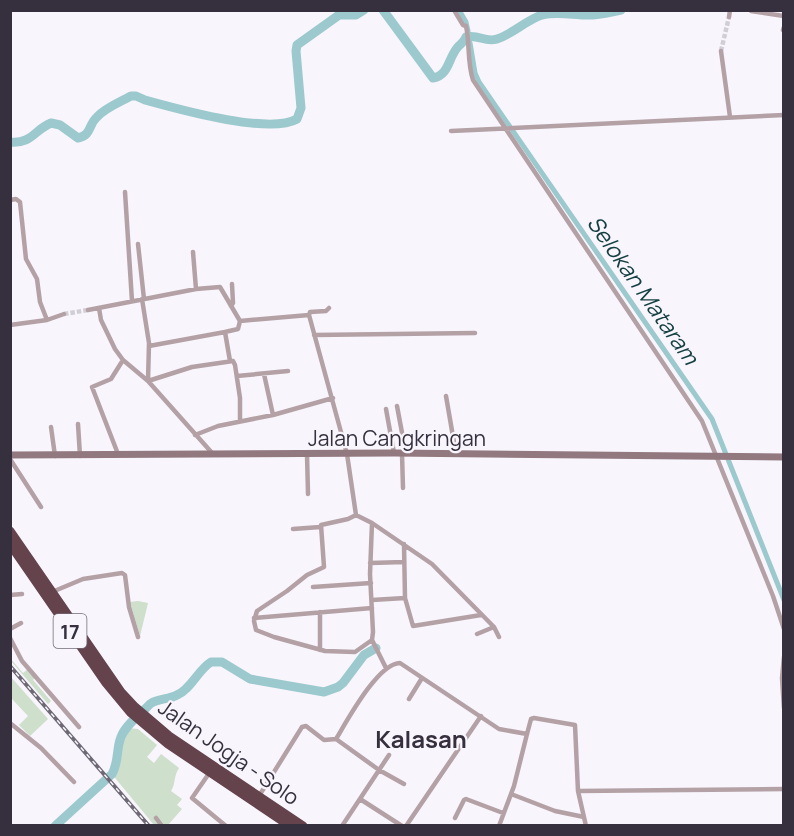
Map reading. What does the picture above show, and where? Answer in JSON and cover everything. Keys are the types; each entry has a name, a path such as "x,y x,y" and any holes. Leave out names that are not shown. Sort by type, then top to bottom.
{"highway":[{"name":"Jalan Jogja - Solo","path":"10,531 13,546 116,697 210,772 290,825"},
{"name":"Jalan Jogja - Solo","path":"13,546 52,592 132,709"},
{"name":"Jalan Jogja - Solo","path":"150,725 303,825"}],"main road":[{"name":"Jalan Cangkringan","path":"10,457 118,454 394,453 783,457"}],"street":[{"path":"454,10 466,26 468,57 473,80 702,421 719,457 773,596 783,629"},
{"path":"729,17 730,10"},
{"path":"751,11 783,16"},
{"path":"721,51 730,117"},
{"path":"451,131 783,115"},
{"path":"125,192 132,301"},
{"path":"10,200 16,199 20,202 26,259 37,279 40,302 47,320"},
{"path":"138,244 149,346 148,381"},
{"path":"193,252 196,289"},
{"path":"231,306 233,303 232,284"},
{"path":"88,310 196,289 221,287 240,321 238,329 149,346"},
{"path":"99,308 108,337 123,360 148,381 213,454"},
{"path":"240,321 309,315 310,312 326,311 329,308"},
{"path":"10,326 47,320 64,314"},
{"path":"309,315 347,454 356,515"},
{"path":"225,332 230,361 234,363 237,376 240,421"},
{"path":"314,335 475,333"},
{"path":"118,454 92,387 111,379 123,360"},
{"path":"148,381 192,367 230,361"},
{"path":"237,376 288,371"},
{"path":"264,374 273,415"},
{"path":"446,396 456,454"},
{"path":"195,435 218,426 273,415 333,398"},
{"path":"397,406 404,454 403,488"},
{"path":"386,409 394,453"},
{"path":"78,424 80,456"},
{"path":"51,427 55,456"},
{"path":"307,454 308,494"},
{"path":"10,457 41,507"},
{"path":"356,515 405,544 432,564 494,627 499,637"},
{"path":"293,530 320,526 356,515"},
{"path":"372,523 370,563 372,640 386,668"},
{"path":"320,526 324,567 303,577 260,609 254,618 254,626 256,630 274,638 320,650 355,652 372,640"},
{"path":"405,544 405,598 413,626 481,615"},
{"path":"370,563 404,562"},
{"path":"52,592 83,579 122,573 125,575 129,607 138,637"},
{"path":"313,587 371,583"},
{"path":"10,595 22,594"},
{"path":"372,600 405,598"},
{"path":"254,618 372,608"},
{"path":"320,612 320,650"},
{"path":"10,629 21,623"},
{"path":"477,634 494,627"},
{"path":"10,638 22,661 79,727"},
{"path":"783,657 783,708"},
{"path":"336,739 358,703 386,668 394,663 400,663 499,729 527,734"},
{"path":"409,699 422,678"},
{"path":"58,702 66,701"},
{"path":"360,799 404,825 482,716"},
{"path":"499,825 525,748 531,719 534,718 575,725 578,791 586,825"},
{"path":"10,723 41,748 74,782"},
{"path":"259,796 302,727 306,726 324,740 336,739 379,770 404,784"},
{"path":"342,825 389,755"},
{"path":"210,772 192,798 224,825"},
{"path":"578,791 783,789"},
{"path":"511,794 555,811 584,817"},
{"path":"455,818 465,799 503,813"},
{"path":"156,818 162,825"}],"green space":[{"path":"130,602 148,603 140,636"},
{"path":"10,658 23,673 28,669 35,677 33,680 51,701 48,704 11,661"},
{"path":"10,676 48,719 30,736 19,725 28,716 12,699 11,701"},
{"path":"128,728 138,729 157,745 147,757 154,763 161,754 179,768 171,791 182,799 177,805 182,809 168,825 154,825 111,773"}],"waterway":[{"path":"10,142 28,139 51,123 60,125 78,138 82,137 86,135 100,114 131,96 223,119 266,124 284,123 297,119 301,108 297,45 339,15 356,15 364,10"},
{"path":"383,10 433,78 442,74 454,52 466,37 497,39 542,15 555,13 593,15 621,10"},
{"name":"Selokan Mataram","path":"459,10 468,31"},
{"name":"Selokan Mataram","path":"470,43 475,73 479,82 712,419 784,600"},
{"path":"55,826 112,774 121,737 130,723 153,702 174,697 182,692 211,662 222,662 250,679 324,692 343,683 364,655 376,648"}],"tunnel":[{"path":"721,51 729,17"},
{"path":"64,314 88,310"}],"railway":[{"path":"10,666 149,826"}],"district":[{"name":"Kalasan","path":"421,738"}]}
